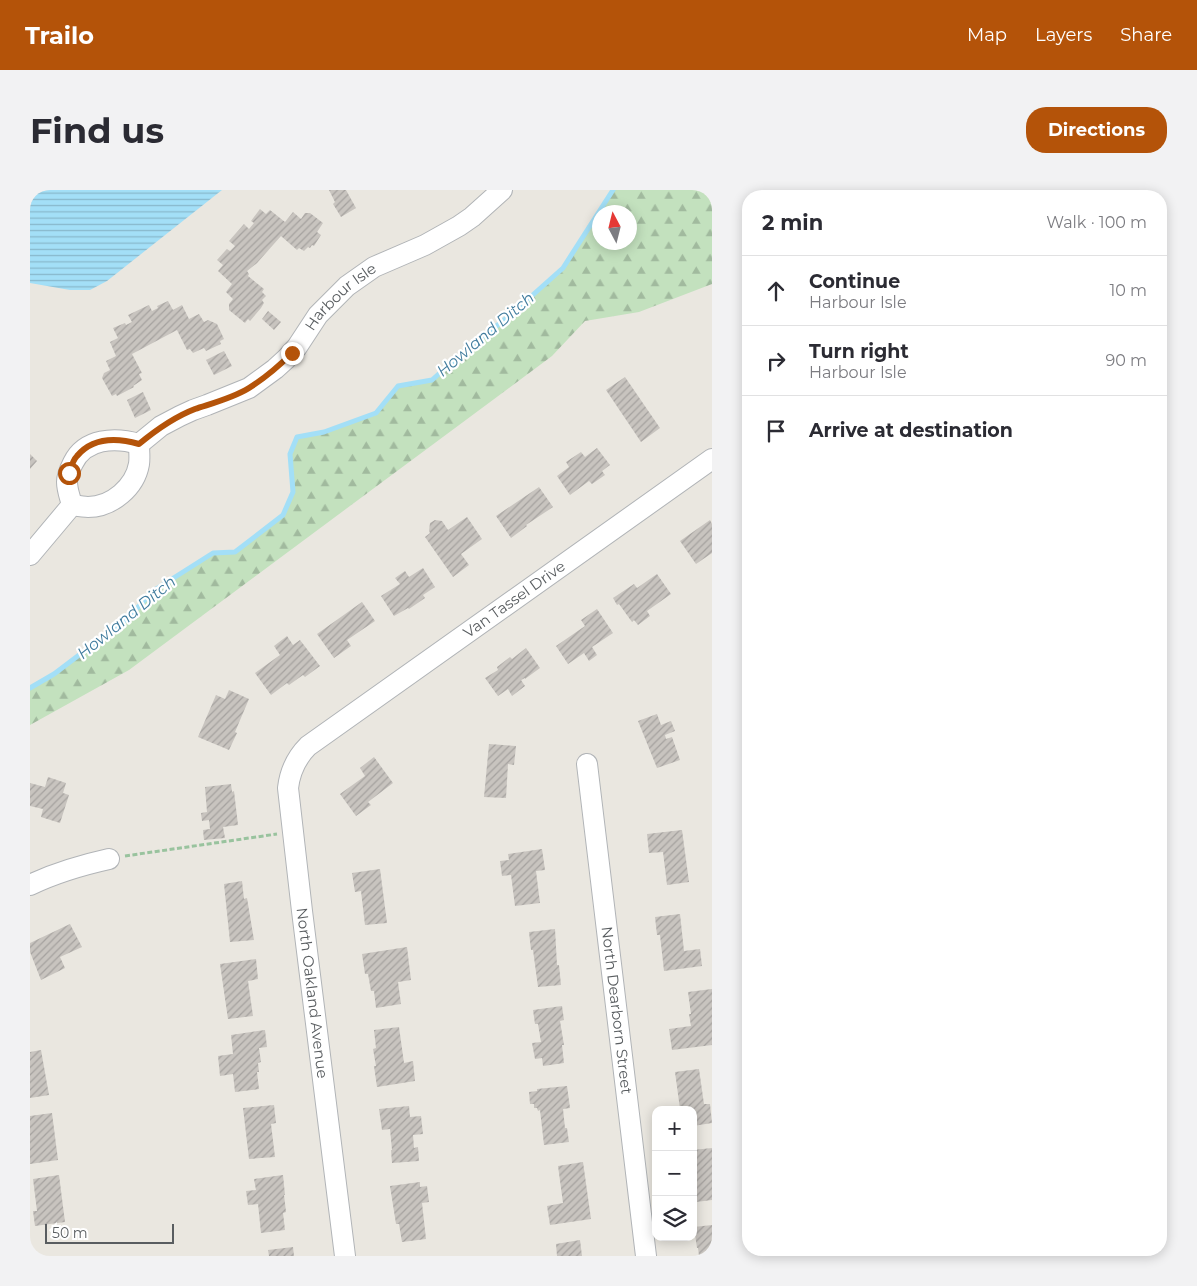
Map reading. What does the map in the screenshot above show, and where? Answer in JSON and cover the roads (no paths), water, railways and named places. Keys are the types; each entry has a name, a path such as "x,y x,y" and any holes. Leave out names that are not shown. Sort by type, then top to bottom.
{"street":[{"name":"Harbour Isle","path":"139,444 161,426 180,416 249,388 286,359 297,347 318,315 347,286 374,267 425,245 459,226 502,190"},
{"path":"113,440 139,444 139,462 130,486 104,504 88,507 72,505 67,480 76,457 82,451 96,443 113,440"},
{"name":"Van Tassel Drive","path":"318,740 712,459"},
{"path":"30,555 72,505"},
{"name":"North Oakland Avenue","path":"318,740 308,746 297,758 291,772 288,788 345,1256"},
{"name":"North Dearborn Street","path":"587,764 646,1256"},
{"path":"30,885 82,865 109,858"}],"water":[{"path":"30,190 222,190 107,281 90,290 70,290 30,283"}],"waterway":[{"name":"Howland Ditch","path":"30,688 54,674 128,618 153,591 213,553 235,552 283,515 293,492 290,454 297,437 324,432 376,413 398,386 432,380 468,348 508,317 563,268 613,190"}]}
